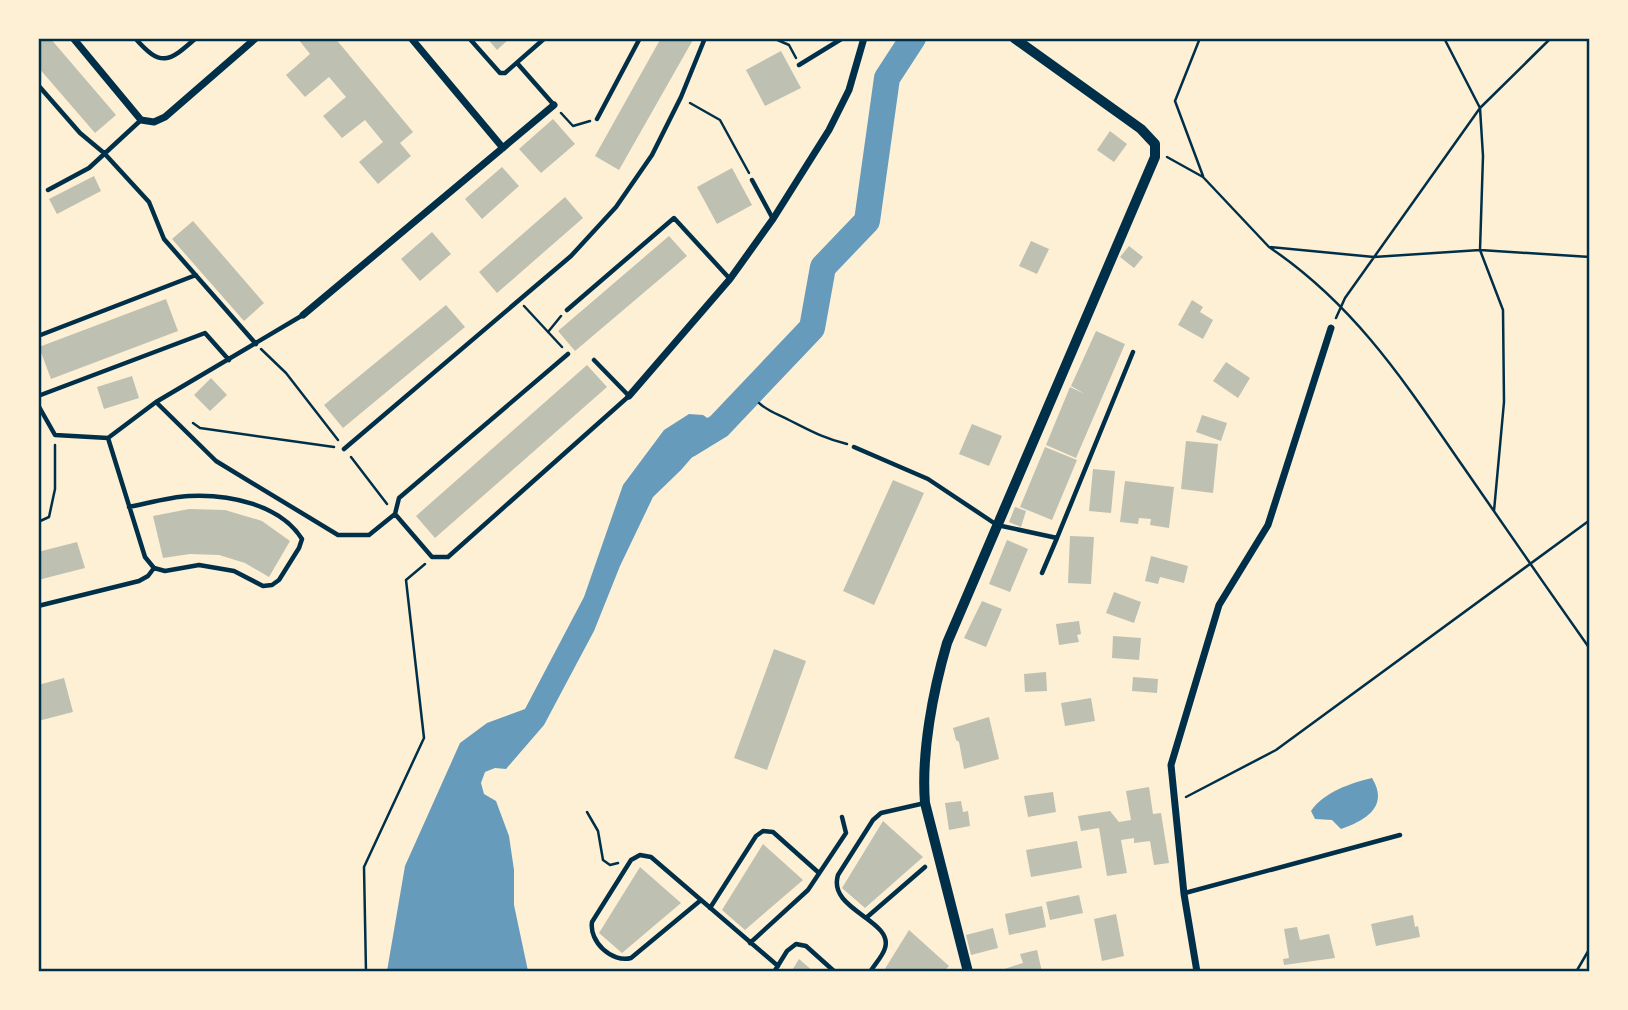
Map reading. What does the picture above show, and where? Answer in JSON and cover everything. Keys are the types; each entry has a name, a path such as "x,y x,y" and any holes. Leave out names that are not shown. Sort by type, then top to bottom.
{"street":[{"path":"73,38 141,120 154,122 165,117 256,38"},
{"path":"411,38 503,148"},
{"path":"629,396 730,279 773,219 828,130 849,90 864,38"},
{"path":"968,971 925,803 923,784 941,664 947,643 1155,157 1155,144 1141,129 1014,38"},
{"path":"303,315 554,104"},
{"path":"1197,971 1184,894 1171,765 1219,604 1268,525 1331,328"}],"lane":[{"path":"135,38 148,53 166,60 175,57 195,38"},
{"path":"468,38 500,73 505,73 545,38"},
{"path":"597,119 640,38"},
{"path":"344,449 571,256 616,207 652,155 681,97 705,38"},
{"path":"799,65 843,38"},
{"path":"517,63 554,104"},
{"path":"38,85 80,133 104,153 149,202 164,239 256,344"},
{"path":"48,190 89,168 141,120"},
{"path":"752,180 773,219"},
{"path":"566,310 674,218 730,279"},
{"path":"38,336 196,275"},
{"path":"38,405 55,435 108,438 156,402 303,315"},
{"path":"38,396 205,333 229,360"},
{"path":"1042,573 1133,352"},
{"path":"156,402 216,461 338,535 369,535 395,514 399,499 568,354"},
{"path":"395,514 432,557 448,557 629,396 594,360"},
{"path":"108,438 129,507 145,557 154,568 165,570 199,565 234,571 263,586 272,585 279,580 302,539 296,530 269,510 226,496 187,496 129,507"},
{"path":"854,447 928,479 997,525 1057,538"},
{"path":"38,606 139,581 148,576 154,568"},
{"path":"870,971 885,949 886,939 838,895 835,885 838,875 873,820 881,813 925,803"},
{"path":"750,943 808,890 846,833 842,817"},
{"path":"710,908 756,836 763,831 772,832 819,873"},
{"path":"1184,894 1400,835"},
{"path":"701,900 631,958 615,958 595,941 591,932 592,922 631,860 640,855 651,857 701,900 750,943 776,969 787,951 796,944 806,946 835,971"},
{"path":"866,918 925,867"}],"path":[{"path":"774,38 789,45 799,65"},
{"path":"1200,38 1175,101 1203,177"},
{"path":"1444,38 1480,108 1483,156 1480,250 1503,310 1504,402 1494,511"},
{"path":"1331,328 1341,306 1374,257 1480,108 1551,38"},
{"path":"681,97 720,120 752,180"},
{"path":"554,104 573,126 597,119"},
{"path":"1155,150 1203,177 1269,247 1302,269 1341,306 1389,360 1590,649"},
{"path":"1269,247 1374,257 1480,250 1590,257"},
{"path":"519,301 568,354"},
{"path":"548,332 566,310"},
{"path":"256,344 286,373"},
{"path":"759,403 769,412 818,436 854,447"},
{"path":"189,421 201,428 344,449"},
{"path":"38,522 49,517 55,489 55,435"},
{"path":"1174,804 1276,750 1590,520"},
{"path":"366,971 364,867 424,738 406,580 432,557"},
{"path":"587,812 598,831 603,860 610,865 631,860"},
{"path":"1576,971 1590,948"}],"water":[{"path":"689,414 703,415 719,426 681,470 653,497 620,566 594,631 544,725 506,769 495,768 485,772 481,783 484,794 496,801 509,836 514,870 514,905 528,971 387,971 405,866 460,743 487,723 525,709 584,597 623,485 664,430"},
{"path":"1372,778 1378,797 1376,805 1366,817 1341,829 1332,820 1315,819 1311,811 1316,804 1347,786"}],"building":[{"path":"38,38 50,38 116,115 95,133 38,67"},
{"path":"335,38 413,132 400,143 411,156 378,184 359,162 383,142 365,120 342,138 323,116 346,97 329,77 305,97 286,75 310,54 299,40"},
{"path":"487,38 510,38 497,50"},
{"path":"661,38 694,38 619,170 595,156"},
{"path":"781,51 801,88 765,106 746,70"},
{"path":"553,119 575,144 541,173 519,149"},
{"path":"1110,131 1127,144 1114,162 1097,150"},
{"path":"502,167 519,186 482,219 465,199"},
{"path":"732,168 752,205 717,224 697,187"},
{"path":"94,176 101,191 57,214 49,199"},
{"path":"565,197 583,218 497,293 479,272"},
{"path":"193,221 264,303 244,321 172,239"},
{"path":"432,232 451,254 420,281 401,259"},
{"path":"669,236 687,256 575,351 558,331"},
{"path":"1031,241 1049,249 1037,274 1019,266"},
{"path":"1129,246 1143,257 1134,268 1120,257"},
{"path":"166,299 178,331 51,379 39,347"},
{"path":"1192,300 1203,307 1200,312 1213,320 1203,339 1178,325"},
{"path":"446,305 465,327 343,428 324,405"},
{"path":"1096,331 1125,344 1076,458 1046,445 1070,387 1085,394 1071,386"},
{"path":"1226,362 1250,378 1238,398 1213,381"},
{"path":"587,365 607,387 435,538 416,516"},
{"path":"132,376 139,398 104,409 97,387"},
{"path":"211,378 227,395 210,411 194,395"},
{"path":"1202,415 1227,423 1221,441 1196,432"},
{"path":"972,424 1002,436 989,466 959,454"},
{"path":"1186,441 1218,444 1213,493 1181,489"},
{"path":"1045,447 1077,460 1052,520 1020,507"},
{"path":"1093,469 1115,471 1111,513 1089,511"},
{"path":"893,480 924,493 874,605 843,591"},
{"path":"1125,481 1174,487 1169,528 1150,525 1151,519 1139,518 1138,524 1120,522"},
{"path":"1015,507 1026,511 1021,527 1009,522"},
{"path":"189,509 225,510 262,521 290,541 269,577 245,563 219,555 190,554 163,558 153,516"},
{"path":"1070,536 1094,537 1091,584 1068,583"},
{"path":"1007,540 1028,549 1010,592 989,584"},
{"path":"77,542 85,568 38,580 38,552"},
{"path":"1151,556 1188,566 1184,583 1160,577 1158,584 1145,581"},
{"path":"1114,592 1141,602 1134,623 1106,613"},
{"path":"982,601 1002,609 986,647 964,638"},
{"path":"1079,621 1079,642 1059,645 1056,624"},
{"path":"1113,636 1141,638 1139,660 1112,658"},
{"path":"774,649 806,661 767,770 734,758"},
{"path":"1046,672 1047,691 1025,692 1024,674"},
{"path":"1133,677 1158,679 1157,693 1132,691"},
{"path":"64,678 73,712 38,721 38,685"},
{"path":"1091,698 1095,721 1065,726 1061,703"},
{"path":"989,717 999,759 964,769 959,742 953,728"},
{"path":"1149,787 1153,814 1161,813 1169,863 1154,865 1150,841 1134,843 1134,838 1121,840 1127,873 1107,876 1099,828 1081,831 1078,816 1110,811 1119,822 1131,820 1126,791"},
{"path":"1053,792 1056,812 1028,817 1024,796"},
{"path":"961,801 963,812 968,811 970,826 949,830 945,803"},
{"path":"883,821 923,857 865,908 842,888"},
{"path":"1077,841 1082,868 1031,877 1026,850"},
{"path":"763,844 803,880 745,930 722,910"},
{"path":"640,867 681,903 622,953 599,933"},
{"path":"1079,895 1083,913 1050,920 1046,902"},
{"path":"1042,906 1046,927 1009,935 1005,914"},
{"path":"1116,914 1124,956 1102,961 1094,919"},
{"path":"1413,915 1420,937 1376,946 1371,924"},
{"path":"1297,927 1300,940 1329,934 1335,958 1284,965 1283,959 1289,958 1284,929"},
{"path":"993,928 998,948 971,955 966,935"},
{"path":"909,930 949,966 943,972 883,972"},
{"path":"1037,950 1042,972 995,972 1023,963 1020,954"},
{"path":"799,959 814,972 791,972"}],"waterway":[{"path":"688,445 719,426 812,328 823,267 867,221 887,78 913,38"}]}
